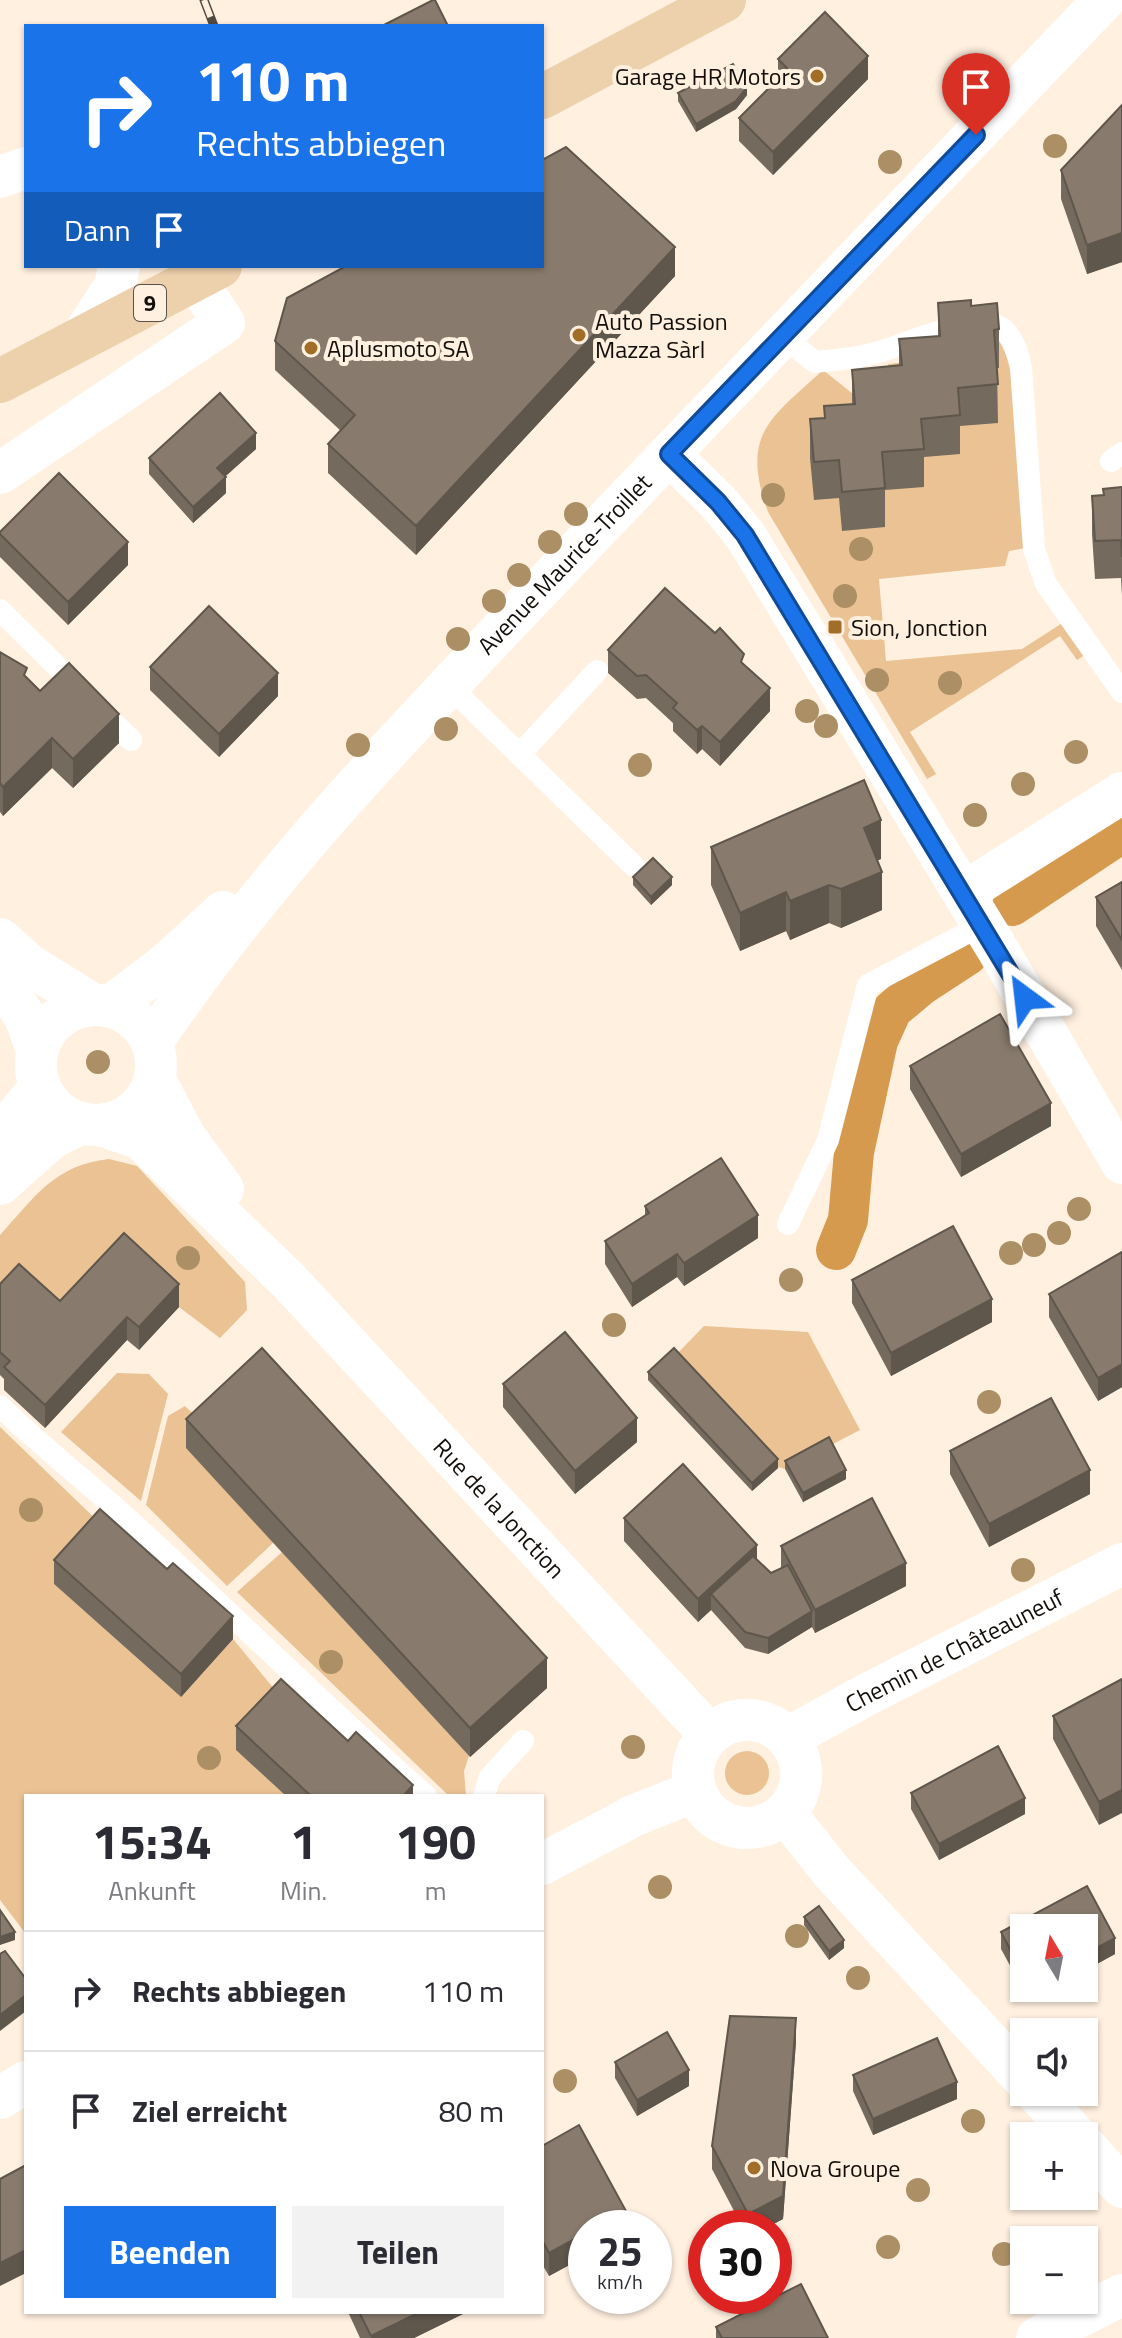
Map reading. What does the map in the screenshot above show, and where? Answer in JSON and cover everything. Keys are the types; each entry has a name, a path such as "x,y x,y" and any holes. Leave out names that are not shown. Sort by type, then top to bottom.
{"main road":[{"path":"544,96 724,0"},
{"name":"9","path":"0,381 208,273"}],"street":[{"name":"Avenue Maurice-Troillet","path":"153,1061 190,987 328,817 669,454 1104,0"},
{"path":"0,177 24,169"},
{"path":"0,189 24,186"},
{"path":"80,340 115,286 119,268"},
{"path":"0,473 224,323 208,273"},
{"path":"669,454 718,502 745,535 1122,1163"},
{"path":"972,909 1122,793"},
{"name":"Avenue Maurice-Troillet","path":"101,1005 166,964 328,817"},
{"path":"0,939 28,964 101,1005 128,1013 143,1026 153,1061 147,1096 135,1111 119,1121 91,1124 53,1137 0,1184"},
{"path":"0,978 25,1017 39,1069 64,1116 91,1124"},
{"path":"0,1135 39,1069 45,1033 57,1018 101,1005"},
{"name":"Rue de la Jonction","path":"153,1061 185,1137 289,1281"},
{"name":"Rue de la Jonction","path":"91,1124 141,1139 289,1281 710,1735"},
{"name":"Chemin de Châteauneuf","path":"788,1738 1122,1564"},
{"path":"747,1720 770,1725 788,1738 799,1757 801,1776 795,1800 785,1813 767,1825 738,1828 711,1815 696,1791 694,1763 710,1735 723,1725 747,1720"},
{"path":"544,1863 635,1815 696,1791"},
{"path":"785,1813 832,1872 1010,2064"},
{"path":"0,2098 24,2083"},
{"path":"1049,2106 1063,2122"},
{"path":"1098,2160 1122,2187"},
{"path":"1037,2338 1122,2295"}],"lane":[{"path":"783,337 815,362 871,354 957,327 984,323 1002,328 1018,350 1021,368 1034,549 1040,573 1122,692"},
{"path":"0,610 131,740"},
{"path":"519,755 597,671"},
{"path":"449,686 634,866"},
{"path":"788,1224 828,1140 868,985 972,909"},
{"path":"0,1406 138,1527 333,1713 424,1794"},
{"path":"485,1794 490,1777 523,1741"}],"shaded area":[{"path":"1006,330 1030,547 1009,551 1005,566 879,579 886,661 1022,649 1067,620 1088,653 1077,660 1060,636 910,732 936,774 927,779 768,512 757,464 759,446 775,416 823,370 868,406 890,404 888,364 935,359"},
{"path":"109,1159 137,1166 245,1282 247,1310 220,1338 179,1307 60,1325 0,1307 0,1235 47,1185 74,1168"},
{"path":"704,1326 808,1332 860,1430 785,1469 778,1467 674,1357"},
{"path":"117,1373 149,1374 168,1394 141,1501 61,1432"},
{"path":"185,1406 209,1429 273,1543 227,1586 146,1505 168,1416"},
{"path":"0,1427 104,1527 54,1584 181,1697 233,1639 280,1696 236,1750 284,1794 24,1794 24,1931 0,1900"},
{"path":"282,1552 469,1756 464,1771 466,1794 447,1794 237,1592"},
{"path":"747,1751 762,1758 769,1773 762,1788 747,1795 732,1788 725,1773 732,1758"}],"building":[{"path":"435,0 447,24 386,24"},
{"path":"825,12 868,56 773,152 739,118 788,69 778,59"},
{"path":"733,64 747,87 736,101 696,124 678,93"},
{"path":"1122,105 1122,233 1087,245 1061,170"},
{"path":"566,147 675,247 416,526 328,444 355,415 275,341 287,298 342,268 544,268 544,159"},
{"path":"971,300 971,306 997,303 999,329 994,330 998,384 958,388 960,415 921,419 924,449 882,452 885,488 842,492 839,460 814,462 810,419 825,418 824,406 855,404 852,370 902,365 899,339 940,336 938,303"},
{"path":"220,393 256,433 217,468 226,477 193,507 149,458"},
{"path":"59,473 128,542 68,602 0,534"},
{"path":"1122,487 1122,557 1121,540 1095,541 1092,496 1104,495 1103,489"},
{"path":"665,588 715,633 720,628 744,654 741,662 770,688 720,742 702,726 697,730 673,708 677,703 646,675 637,676 608,650"},
{"path":"209,606 278,673 219,734 150,667"},
{"path":"0,652 27,668 24,675 40,691 69,663 119,714 73,759 52,738 3,787 0,783"},
{"path":"864,780 881,820 864,828 882,872 841,889 829,885 790,901 786,892 740,913 711,847"},
{"path":"653,858 672,877 651,897 633,877"},
{"path":"1122,882 1122,940 1096,897"},
{"path":"1000,1014 1051,1103 961,1154 910,1066"},
{"path":"721,1158 758,1215 684,1263 677,1254 632,1284 605,1241 649,1213 645,1206"},
{"path":"953,1226 992,1299 891,1353 852,1280"},
{"path":"124,1233 179,1284 139,1327 127,1317 45,1405 4,1367 10,1361 0,1352 0,1284 19,1264 60,1301"},
{"path":"1122,1252 1122,1364 1098,1378 1049,1294"},
{"path":"565,1332 637,1418 575,1471 503,1384"},
{"path":"262,1348 547,1658 470,1728 186,1419"},
{"path":"674,1348 778,1459 752,1483 648,1372"},
{"path":"1051,1398 1090,1470 989,1524 950,1451"},
{"path":"829,1437 846,1470 803,1493 785,1461"},
{"path":"683,1464 757,1545 698,1599 624,1518"},
{"path":"872,1498 906,1563 815,1610 781,1546"},
{"path":"100,1509 167,1569 173,1563 233,1616 181,1674 54,1560"},
{"path":"753,1556 771,1573 788,1565 812,1611 768,1638 745,1632 711,1594"},
{"path":"281,1679 348,1741 356,1732 413,1785 405,1794 309,1794 236,1726"},
{"path":"1122,1679 1122,1790 1099,1802 1053,1716"},
{"path":"998,1746 1025,1798 939,1844 911,1793"},
{"path":"1087,1886 1115,1938 1098,1947 1098,1914 1035,1914"},
{"path":"819,1906 844,1940 829,1951 804,1917"},
{"path":"0,1910 15,1932 0,1937"},
{"path":"1010,1927 1010,1949 1001,1932"},
{"path":"5,1951 24,1976 24,1997 0,2015 0,1954"},
{"path":"730,2016 796,2018 783,2196 756,2210 746,2210 712,2146"},
{"path":"667,2032 689,2070 637,2100 615,2062"},
{"path":"937,2038 957,2082 873,2119 853,2075"},
{"path":"579,2125 625,2210 568,2210 568,2243 549,2253 544,2244 544,2145"},
{"path":"24,2166 24,2251 0,2263 0,2179"},
{"path":"801,2284 828,2338 722,2338 716,2327 742,2314 792,2314 792,2289"},
{"path":"360,2314 416,2314 371,2336"}],"waterway":[{"path":"1012,906 1122,833"},
{"path":"836,1250 848,1220 854,1152 878,1041 892,1010 922,985 968,955"}],"railway":[{"path":"204,0 213,24"}],"place":[{"name":"Garage HR Motors","path":"817,76"},
{"name":"Auto Passion Mazza Sàrl","path":"579,335"},
{"name":"Aplusmoto SA","path":"311,348"},
{"name":"Sion, Jonction","path":"835,627"},
{"name":"Nova Groupe","path":"754,2168"}],"route":[{"path":"976,135 669,454 718,502 745,535 1025,998"}]}
